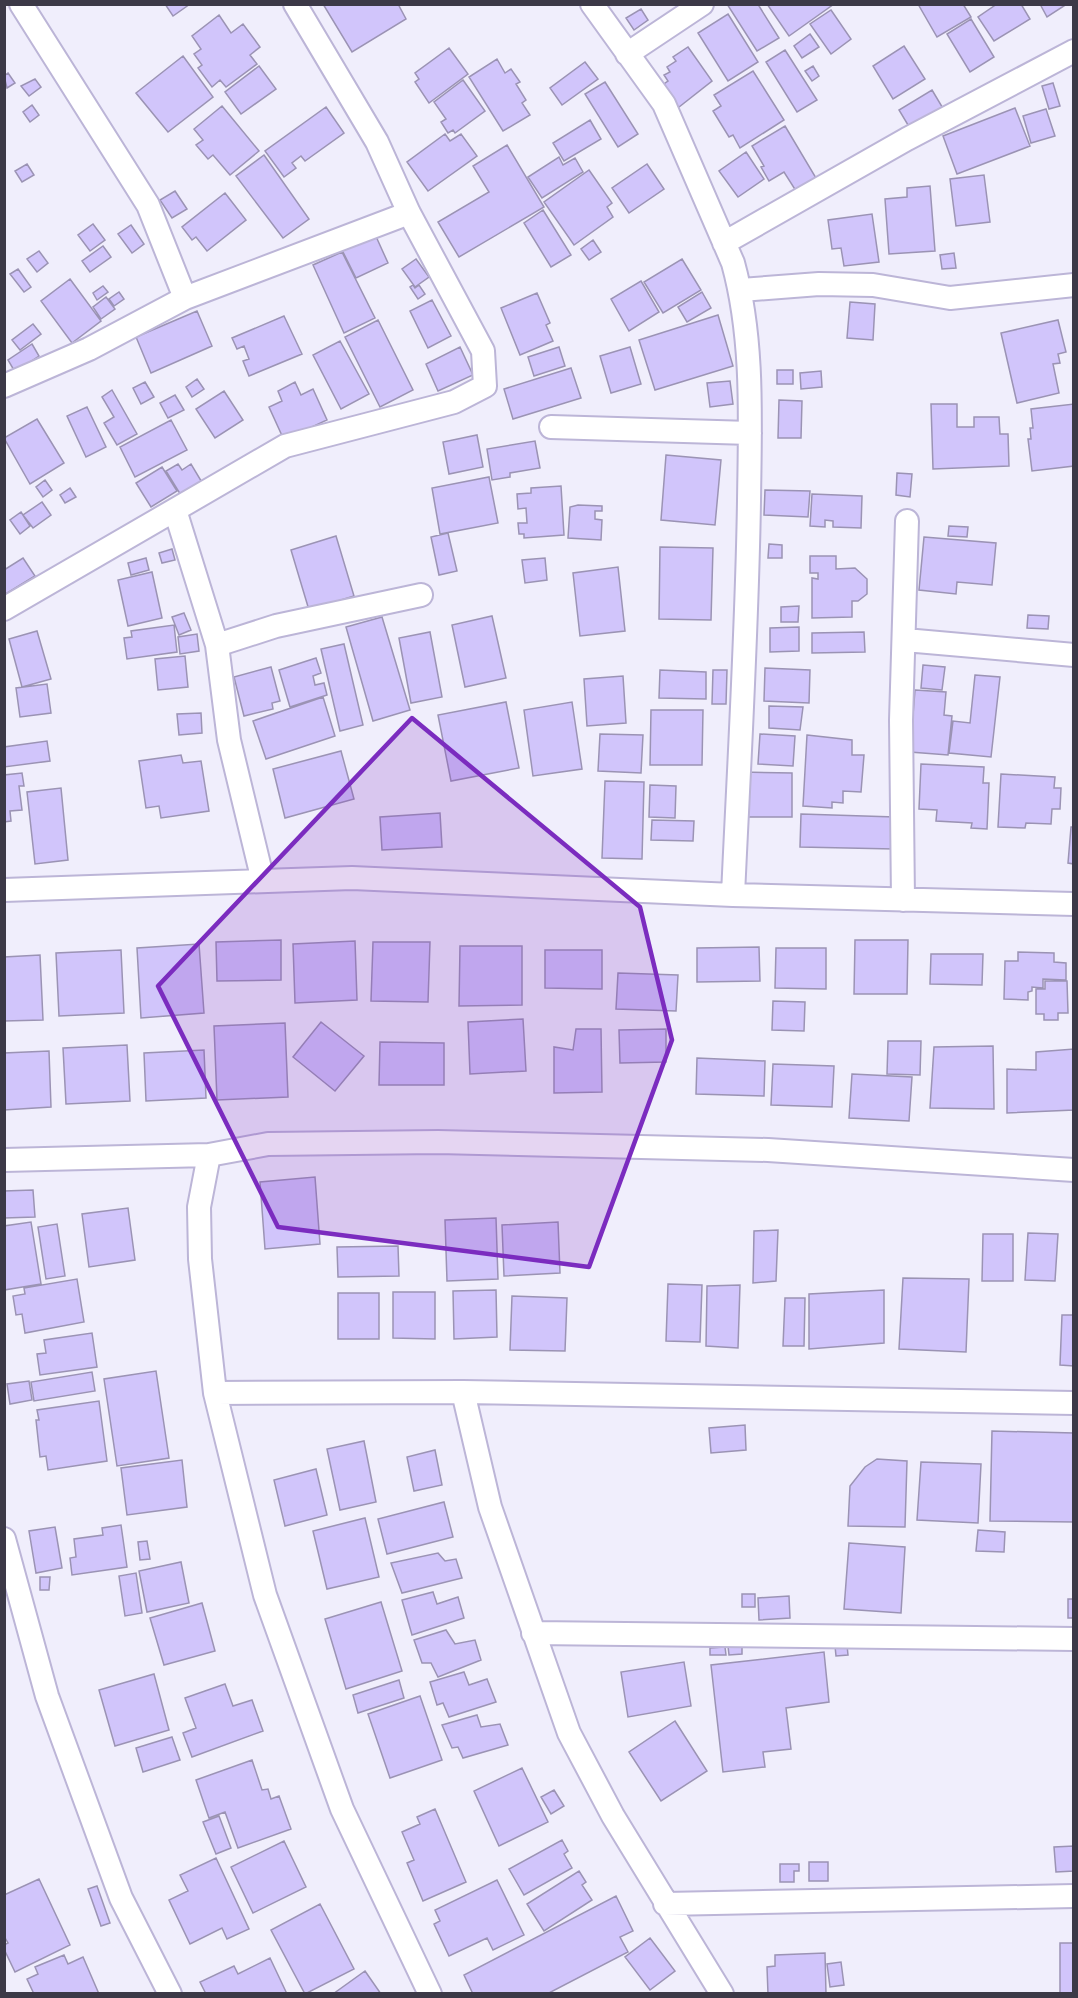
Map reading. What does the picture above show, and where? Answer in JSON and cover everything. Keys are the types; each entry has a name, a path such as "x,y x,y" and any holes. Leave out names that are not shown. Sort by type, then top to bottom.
{"street":[{"path":"21,4 148,205 185,298"},
{"path":"4,609 285,446 454,402 485,386 483,351 409,213 377,142 295,4"},
{"path":"592,4 664,104 724,243 741,290 747,338 750,433 748,604 733,895"},
{"path":"627,54 702,4"},
{"path":"724,243 908,139 1074,51"},
{"path":"4,386 89,349 185,298 409,213"},
{"path":"741,290 819,284 873,285 950,298 1074,285"},
{"path":"551,427 750,433"},
{"path":"175,510 217,645 229,740 263,880"},
{"path":"903,900 901,720 907,521"},
{"path":"217,645 276,626 421,595"},
{"path":"905,640 1074,655"},
{"path":"4,890 352,878 733,895 1074,904"},
{"path":"4,1160 208,1155 268,1144 438,1142 768,1150 1074,1170"},
{"path":"208,1155 199,1207 200,1259 215,1393 265,1595 342,1809 430,1994"},
{"path":"215,1393 463,1392 1074,1403"},
{"path":"463,1392 490,1507 569,1733 613,1816 664,1904 722,1994"},
{"path":"4,1539 51,1707 122,1898 170,1994"},
{"path":"533,1633 1074,1639"},
{"path":"664,1904 1074,1896"}],"highlighted area":[{"path":"412,718 640,907 672,1040 589,1267 278,1227 158,986"}],"building":[{"path":"165,4 190,4 173,16"},
{"path":"323,4 398,4 406,19 352,52"},
{"path":"727,4 762,4 759,6 779,38 757,51"},
{"path":"767,4 834,4 789,36"},
{"path":"918,4 963,4 971,17 937,37"},
{"path":"997,4 1021,4 1030,19 994,41 978,17"},
{"path":"1040,4 1067,4 1047,17"},
{"path":"641,9 648,20 634,30 626,18"},
{"path":"831,10 851,39 831,54 810,24"},
{"path":"728,14 758,62 728,81 698,33"},
{"path":"219,15 231,33 243,24 260,47 250,55 257,64 226,87 220,80 212,87 198,68 202,65 194,54 201,49 192,36"},
{"path":"971,19 994,57 970,72 947,34"},
{"path":"810,34 819,47 802,58 794,46"},
{"path":"904,46 925,79 893,99 873,66"},
{"path":"688,47 712,81 674,111 658,88 668,81 664,75 670,72 667,67 676,61 673,57"},
{"path":"449,48 468,74 429,103 415,82 419,79 415,73"},
{"path":"785,50 817,100 797,112 766,62"},
{"path":"183,56 213,97 168,132 136,93"},
{"path":"497,59 505,73 511,69 520,82 516,84 526,100 522,103 530,115 503,131 469,77"},
{"path":"585,62 598,79 562,105 550,88"},
{"path":"259,66 276,89 241,114 225,92"},
{"path":"813,66 819,76 812,81 805,71"},
{"path":"753,71 784,120 740,148 733,135 729,137 713,111 721,106 714,95"},
{"path":"8,73 15,83 7,88 4,76"},
{"path":"35,79 41,87 29,96 21,86"},
{"path":"463,80 485,111 455,133 453,130 448,133 441,122 446,119 434,102"},
{"path":"605,82 638,134 618,147 585,94"},
{"path":"1053,83 1060,106 1049,109 1042,86"},
{"path":"932,90 944,110 911,130 899,110"},
{"path":"32,105 39,115 30,122 23,112"},
{"path":"222,106 259,151 230,175 213,155 208,159 196,145 203,140 194,129"},
{"path":"326,107 344,133 305,161 301,156 292,163 296,168 284,177 265,151"},
{"path":"1015,108 1030,146 957,174 943,136"},
{"path":"1046,109 1055,136 1031,143 1023,116"},
{"path":"590,120 601,139 564,161 553,143"},
{"path":"785,126 816,178 796,191 784,172 769,181 761,167 764,166 752,146"},
{"path":"445,134 450,141 461,134 477,156 428,191 407,162"},
{"path":"507,145 544,207 459,257 438,222 489,192 473,166"},
{"path":"746,152 764,179 738,197 719,171"},
{"path":"264,155 309,219 283,238 236,176"},
{"path":"559,157 563,165 575,158 583,172 542,198 528,177"},
{"path":"27,164 34,175 22,182 15,171"},
{"path":"647,164 664,189 629,213 612,188"},
{"path":"589,170 612,203 607,207 613,217 574,245 544,202"},
{"path":"984,175 990,222 956,226 950,179"},
{"path":"930,186 935,251 889,254 885,199 907,197 907,188"},
{"path":"175,191 187,209 172,218 160,200"},
{"path":"225,193 246,220 207,251 196,237 192,240 182,227"},
{"path":"543,210 571,255 551,267 524,223"},
{"path":"872,214 879,262 844,266 841,248 832,249 828,220"},
{"path":"93,224 105,240 90,251 78,235"},
{"path":"131,225 144,244 132,253 118,234"},
{"path":"374,232 388,263 356,278 341,248"},
{"path":"593,240 601,252 589,260 581,249"},
{"path":"103,246 111,257 90,272 82,261"},
{"path":"39,251 48,263 37,272 27,259"},
{"path":"342,252 375,318 344,333 313,265"},
{"path":"954,253 956,268 942,269 940,255"},
{"path":"416,259 429,277 415,287 402,269"},
{"path":"682,259 701,290 663,313 644,282"},
{"path":"18,269 31,287 24,292 10,274"},
{"path":"70,279 101,321 72,343 41,301"},
{"path":"641,281 659,312 629,331 611,299"},
{"path":"413,285 415,288 419,285 425,294 418,299 410,287"},
{"path":"103,286 108,292 97,300 93,293"},
{"path":"119,292 124,299 114,306 109,299"},
{"path":"702,292 711,308 687,322 678,307"},
{"path":"537,293 550,323 546,325 553,341 520,355 501,308"},
{"path":"106,297 115,309 101,319 93,307"},
{"path":"432,300 451,336 428,348 410,311"},
{"path":"850,302 875,304 873,340 847,338"},
{"path":"197,311 212,346 151,373 136,337"},
{"path":"718,315 733,366 655,390 639,340"},
{"path":"284,316 302,354 249,376 243,361 249,359 244,346 237,349 232,338"},
{"path":"378,320 413,390 380,407 345,337"},
{"path":"1058,320 1066,352 1058,354 1060,363 1053,364 1059,393 1017,403 1001,333"},
{"path":"33,324 41,334 20,350 12,340"},
{"path":"340,341 369,394 341,409 313,355"},
{"path":"32,344 39,356 15,372 8,360"},
{"path":"460,347 473,375 438,391 426,364"},
{"path":"559,347 565,366 534,376 528,357"},
{"path":"630,347 641,384 611,393 600,356"},
{"path":"571,368 581,398 513,419 504,389"},
{"path":"777,370 793,370 793,384 777,384"},
{"path":"821,371 822,387 801,389 800,373"},
{"path":"197,379 204,389 192,397 186,387"},
{"path":"730,381 733,404 710,407 707,383"},
{"path":"145,382 154,397 141,404 133,388"},
{"path":"295,382 301,395 313,389 327,420 284,440 269,407 282,401 278,391"},
{"path":"112,390 137,434 117,445 104,423 114,417 102,397"},
{"path":"224,391 243,420 215,438 196,409"},
{"path":"175,395 184,410 168,418 160,403"},
{"path":"779,400 802,401 801,438 778,438"},
{"path":"931,404 957,404 957,427 974,427 974,417 999,417 1000,434 1008,434 1009,466 933,469"},
{"path":"1074,404 1074,466 1032,471 1028,439 1031,439 1030,428 1033,428 1031,409"},
{"path":"87,407 106,447 86,457 67,416"},
{"path":"37,419 64,463 30,484 4,438"},
{"path":"171,420 187,450 135,477 120,447"},
{"path":"477,435 483,467 449,474 443,442"},
{"path":"535,441 540,468 510,473 510,477 492,480 487,449"},
{"path":"666,455 721,460 715,525 661,520"},
{"path":"178,464 182,470 191,464 203,484 182,497 166,471"},
{"path":"162,467 177,491 151,507 136,483"},
{"path":"897,473 912,474 910,497 896,495"},
{"path":"489,477 498,523 440,534 432,488"},
{"path":"45,480 52,490 43,497 36,487"},
{"path":"561,486 564,535 524,538 524,534 519,534 518,523 527,523 526,508 518,509 517,494 531,493 531,488"},
{"path":"70,488 76,497 65,503 60,495"},
{"path":"765,490 810,491 808,517 764,515"},
{"path":"812,494 862,496 861,528 833,527 833,521 825,520 825,527 810,526"},
{"path":"42,502 51,515 33,528 23,515"},
{"path":"602,506 602,511 595,511 595,519 602,520 601,540 568,538 570,507"},
{"path":"21,512 30,526 20,534 10,520"},
{"path":"949,526 968,527 967,537 948,536"},
{"path":"448,533 457,571 439,575 431,537"},
{"path":"336,536 354,596 309,610 291,550"},
{"path":"924,537 996,543 992,585 957,582 956,594 919,590"},
{"path":"769,544 782,545 782,558 768,558"},
{"path":"660,547 713,548 711,620 659,619"},
{"path":"172,549 175,560 162,563 159,553"},
{"path":"810,556 836,556 836,569 855,568 867,579 867,594 858,601 852,601 852,617 812,618 812,578 818,579 818,573 810,573"},
{"path":"23,558 35,576 4,595 4,570"},
{"path":"146,558 149,570 131,575 128,563"},
{"path":"545,558 547,580 525,583 522,560"},
{"path":"618,567 625,631 580,636 573,573"},
{"path":"152,572 162,618 128,626 118,580"},
{"path":"799,606 798,622 781,622 781,607"},
{"path":"184,613 191,630 179,635 172,617"},
{"path":"1028,615 1049,616 1048,629 1027,628"},
{"path":"492,616 506,678 465,687 452,625"},
{"path":"382,617 410,710 373,721 346,627"},
{"path":"174,625 177,652 127,659 124,638 132,637 131,631"},
{"path":"799,627 799,651 770,652 770,628"},
{"path":"37,631 51,679 22,687 9,639"},
{"path":"430,632 442,697 411,703 399,638"},
{"path":"864,632 865,652 812,653 812,633"},
{"path":"197,634 199,651 180,654 178,637"},
{"path":"344,644 363,725 340,731 321,649"},
{"path":"185,656 188,687 158,690 155,659"},
{"path":"316,658 321,673 313,676 315,685 324,683 327,695 290,707 279,670"},
{"path":"923,665 945,667 942,690 921,688"},
{"path":"271,667 280,701 272,703 273,709 244,716 234,677"},
{"path":"765,668 810,670 809,703 764,701"},
{"path":"660,670 706,672 706,699 659,698"},
{"path":"713,670 727,670 726,704 712,704"},
{"path":"975,675 1000,677 991,757 949,753 953,721 970,723"},
{"path":"623,676 626,723 587,726 584,679"},
{"path":"47,684 51,713 20,717 16,688"},
{"path":"915,690 946,692 944,715 952,716 948,755 910,752"},
{"path":"323,697 335,736 266,759 253,721"},
{"path":"506,702 519,768 451,781 438,715"},
{"path":"572,702 582,769 533,776 524,710"},
{"path":"769,706 803,707 800,730 769,728"},
{"path":"651,710 703,710 702,765 650,765"},
{"path":"201,713 202,733 179,735 177,714"},
{"path":"600,734 643,735 641,773 598,771"},
{"path":"760,734 795,736 793,766 758,764"},
{"path":"807,735 852,740 852,755 864,755 861,792 843,791 843,803 832,802 832,808 803,806"},
{"path":"47,741 50,761 4,767 4,747"},
{"path":"341,751 354,799 285,818 273,769"},
{"path":"181,755 183,763 201,761 209,811 161,818 159,806 146,808 139,761"},
{"path":"921,764 984,767 983,783 989,783 987,829 971,828 972,823 936,821 937,810 919,809"},
{"path":"741,772 792,773 792,817 741,817"},
{"path":"22,773 24,786 19,786 22,810 10,811 11,821 4,822 4,775"},
{"path":"1001,774 1055,777 1054,788 1061,788 1060,809 1052,809 1051,824 1026,823 1025,828 998,827"},
{"path":"605,781 644,782 642,859 602,858"},
{"path":"650,785 676,786 675,818 649,817"},
{"path":"61,788 68,860 35,864 27,792"},
{"path":"440,813 442,847 382,850 380,817"},
{"path":"801,814 895,817 894,849 800,847"},
{"path":"652,820 694,821 693,841 651,840"},
{"path":"1071,827 1074,827 1074,864 1068,863"},
{"path":"281,940 281,980 217,981 216,942"},
{"path":"855,940 908,940 907,994 854,994"},
{"path":"355,941 357,1000 295,1003 293,944"},
{"path":"373,942 430,942 428,1002 371,1001"},
{"path":"199,944 204,1013 141,1018 137,948"},
{"path":"460,946 522,946 522,1005 459,1006"},
{"path":"759,947 760,981 697,982 697,948"},
{"path":"776,948 826,948 826,989 775,988"},
{"path":"121,950 124,1013 59,1016 56,953"},
{"path":"545,950 602,950 602,989 545,988"},
{"path":"1018,952 1054,953 1054,962 1066,963 1066,980 1043,979 1043,988 1032,987 1032,991 1028,992 1028,1000 1004,999 1005,961 1018,961"},
{"path":"931,954 983,954 982,985 930,984"},
{"path":"40,955 43,1020 4,1021 4,957"},
{"path":"618,973 678,975 676,1011 616,1009"},
{"path":"1045,981 1067,981 1068,1013 1058,1013 1058,1020 1044,1020 1044,1014 1036,1014 1036,989 1045,989"},
{"path":"773,1001 805,1002 804,1031 772,1030"},
{"path":"523,1019 526,1071 470,1074 468,1022"},
{"path":"321,1022 364,1056 335,1091 293,1057"},
{"path":"285,1023 288,1097 217,1100 214,1026"},
{"path":"576,1029 601,1029 602,1092 554,1093 554,1047 573,1050"},
{"path":"666,1029 666,1062 620,1063 619,1030"},
{"path":"888,1041 921,1041 920,1075 887,1074"},
{"path":"380,1042 444,1043 444,1085 379,1085"},
{"path":"127,1045 130,1101 66,1104 63,1048"},
{"path":"993,1046 994,1109 930,1108 934,1047"},
{"path":"1074,1049 1074,1110 1007,1113 1007,1069 1036,1070 1036,1052"},
{"path":"204,1050 206,1098 146,1101 144,1053"},
{"path":"49,1051 51,1107 4,1110 4,1053"},
{"path":"697,1058 765,1061 764,1096 696,1094"},
{"path":"773,1064 834,1066 832,1107 771,1105"},
{"path":"852,1074 912,1077 909,1121 849,1118"},
{"path":"315,1177 320,1244 265,1249 260,1182"},
{"path":"33,1190 35,1217 4,1218 4,1191"},
{"path":"128,1208 135,1260 89,1267 82,1214"},
{"path":"496,1218 498,1279 447,1281 445,1220"},
{"path":"31,1222 41,1284 4,1290 4,1226"},
{"path":"558,1222 560,1273 504,1276 502,1225"},
{"path":"57,1224 65,1276 46,1279 38,1227"},
{"path":"778,1230 776,1281 753,1283 754,1231"},
{"path":"1028,1233 1058,1234 1055,1281 1025,1280"},
{"path":"983,1234 1013,1234 1013,1281 982,1281"},
{"path":"398,1246 399,1276 338,1277 337,1247"},
{"path":"903,1278 969,1279 966,1352 899,1349"},
{"path":"77,1279 84,1322 25,1333 22,1314 16,1315 13,1296 25,1294 24,1288"},
{"path":"668,1284 702,1285 700,1342 666,1341"},
{"path":"740,1285 738,1348 706,1346 707,1286"},
{"path":"496,1290 497,1337 454,1339 453,1291"},
{"path":"884,1290 884,1343 809,1349 809,1294"},
{"path":"393,1292 435,1292 435,1339 393,1338"},
{"path":"338,1293 379,1293 379,1339 338,1339"},
{"path":"512,1296 567,1298 565,1351 510,1350"},
{"path":"785,1298 805,1298 804,1346 783,1346"},
{"path":"1062,1315 1074,1315 1074,1366 1060,1365"},
{"path":"92,1333 97,1367 40,1375 37,1354 46,1353 44,1340"},
{"path":"156,1371 169,1458 117,1466 104,1379"},
{"path":"92,1372 95,1391 34,1401 31,1382"},
{"path":"29,1381 32,1400 10,1404 7,1384"},
{"path":"99,1401 107,1461 48,1470 46,1456 40,1457 37,1410"},
{"path":"745,1425 746,1450 711,1453 709,1428"},
{"path":"992,1431 1074,1433 1074,1522 990,1521"},
{"path":"364,1441 376,1502 340,1510 327,1449"},
{"path":"435,1450 442,1485 414,1491 407,1457"},
{"path":"877,1459 907,1461 905,1527 848,1526 850,1486 865,1467"},
{"path":"182,1460 187,1507 127,1515 121,1468"},
{"path":"921,1462 981,1464 978,1523 917,1520"},
{"path":"316,1469 327,1515 285,1526 274,1480"},
{"path":"444,1502 453,1537 387,1554 378,1519"},
{"path":"365,1518 379,1577 327,1589 313,1531"},
{"path":"121,1525 127,1567 72,1575 70,1558 76,1557 74,1539 103,1535 102,1528"},
{"path":"55,1527 62,1568 36,1573 29,1531"},
{"path":"978,1530 1005,1532 1004,1552 976,1551"},
{"path":"147,1541 150,1559 140,1560 138,1542"},
{"path":"849,1543 905,1547 901,1613 844,1609"},
{"path":"438,1553 445,1561 456,1559 462,1578 402,1593 391,1563"},
{"path":"181,1562 189,1603 147,1612 139,1571"},
{"path":"136,1573 142,1613 125,1616 119,1576"},
{"path":"40,1577 50,1577 49,1590 40,1590"},
{"path":"433,1592 437,1604 458,1597 464,1618 412,1635 402,1600"},
{"path":"742,1594 755,1594 755,1607 742,1607"},
{"path":"789,1596 790,1618 759,1620 758,1598"},
{"path":"1068,1599 1074,1599 1074,1618 1068,1618"},
{"path":"381,1602 402,1671 346,1689 325,1619"},
{"path":"202,1603 215,1651 164,1665 150,1618"},
{"path":"446,1630 455,1644 475,1640 481,1660 438,1677 431,1663 422,1663 414,1640"},
{"path":"847,1645 848,1655 836,1656 835,1646"},
{"path":"728,1646 742,1646 742,1654 729,1655"},
{"path":"725,1647 726,1655 710,1655 710,1648"},
{"path":"824,1652 829,1702 786,1708 791,1749 763,1752 765,1767 723,1772 711,1665"},
{"path":"684,1662 691,1706 628,1717 621,1672"},
{"path":"464,1672 469,1685 487,1679 496,1702 449,1717 443,1703 437,1705 430,1682"},
{"path":"154,1674 169,1730 115,1746 99,1690"},
{"path":"399,1680 404,1698 358,1713 353,1695"},
{"path":"225,1684 233,1706 252,1700 263,1731 192,1757 183,1733 196,1728 185,1698"},
{"path":"420,1696 442,1760 390,1778 368,1714"},
{"path":"477,1715 481,1727 500,1724 508,1745 463,1758 458,1747 452,1748 442,1725"},
{"path":"675,1721 707,1771 661,1801 629,1752"},
{"path":"172,1737 180,1760 143,1772 136,1748"},
{"path":"252,1760 262,1790 268,1789 271,1799 279,1796 291,1829 238,1848 225,1812 209,1818 196,1780"},
{"path":"522,1768 548,1822 499,1846 474,1791"},
{"path":"554,1790 564,1806 551,1814 541,1797"},
{"path":"435,1809 466,1882 423,1901 407,1863 414,1860 402,1832 420,1824 417,1817"},
{"path":"219,1816 231,1848 216,1854 203,1822"},
{"path":"562,1840 568,1851 564,1854 572,1868 524,1895 509,1869"},
{"path":"284,1841 306,1887 253,1913 231,1867"},
{"path":"1074,1846 1074,1871 1056,1872 1054,1847"},
{"path":"216,1858 249,1929 227,1939 222,1928 190,1944 169,1900 188,1891 180,1875"},
{"path":"809,1862 828,1862 828,1881 809,1881"},
{"path":"780,1864 799,1864 799,1871 794,1871 794,1882 780,1882"},
{"path":"579,1871 586,1882 582,1885 592,1900 544,1931 527,1904"},
{"path":"39,1879 70,1945 15,1972 4,1949 4,1945 8,1943 4,1936 4,1895"},
{"path":"497,1880 524,1935 493,1950 487,1938 449,1956 434,1924 440,1921 435,1910"},
{"path":"97,1886 110,1923 101,1926 88,1889"},
{"path":"616,1896 633,1931 620,1937 628,1952 547,1994 473,1994 464,1975"},
{"path":"320,1904 354,1969 305,1994 271,1930"},
{"path":"650,1938 675,1971 650,1990 625,1957"},
{"path":"1060,1943 1074,1943 1074,1994 1060,1994"},
{"path":"825,1953 826,1994 768,1994 767,1967 775,1966 775,1955"},
{"path":"64,1955 68,1964 83,1957 99,1994 34,1994 27,1979 38,1974 35,1967"},
{"path":"270,1958 287,1994 206,1994 200,1982 234,1966 238,1974"},
{"path":"841,1962 844,1985 830,1987 827,1964"},
{"path":"365,1971 381,1994 333,1994"}]}
